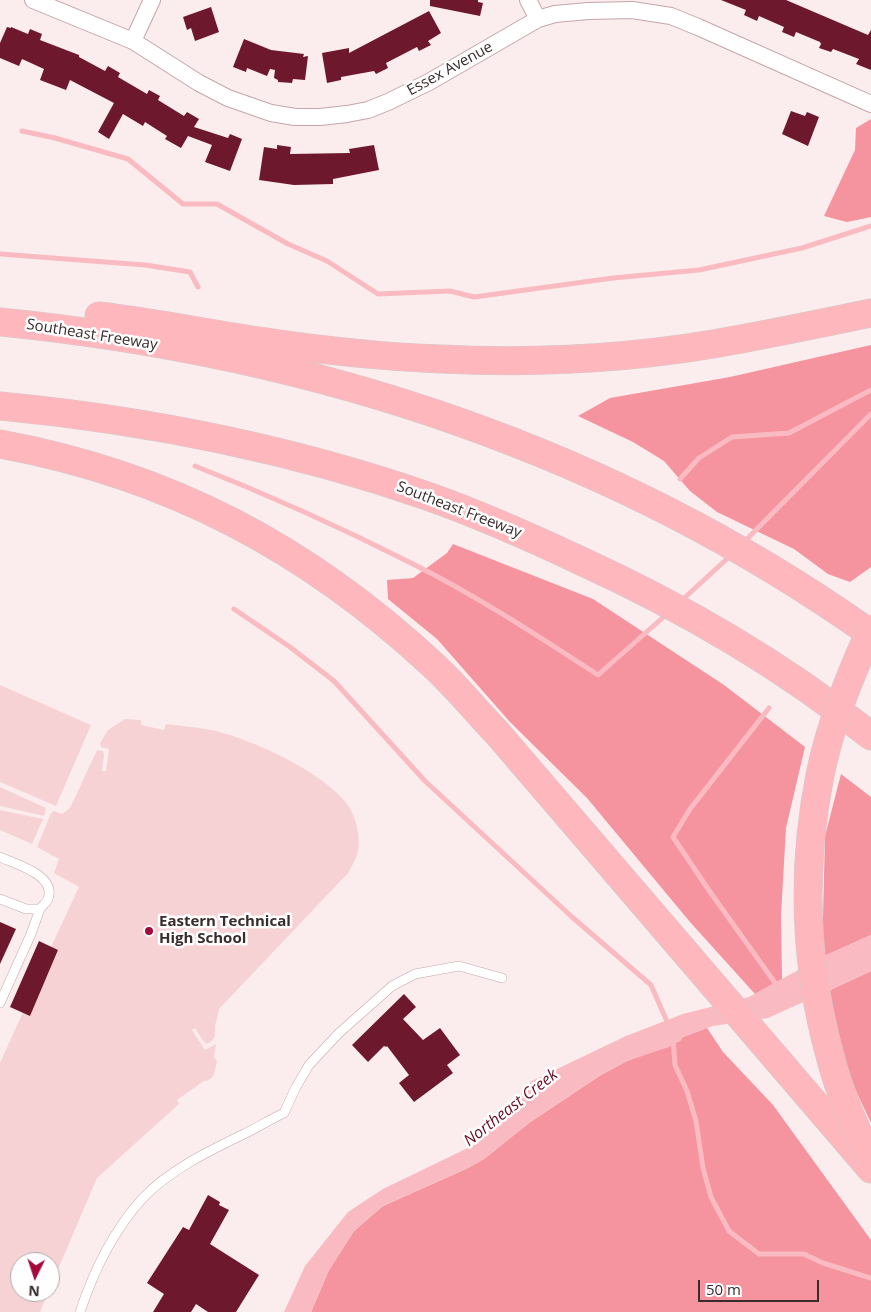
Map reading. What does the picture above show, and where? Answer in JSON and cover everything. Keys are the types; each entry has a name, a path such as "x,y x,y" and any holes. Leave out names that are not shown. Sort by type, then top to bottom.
{"highway":[{"path":"0,307 125,319 316,349 440,359 503,361 596,357 678,349 740,340 871,313"},
{"name":"Southeast Freeway","path":"0,322 124,338 290,370 371,392 453,419 599,478 681,517 794,581 871,634"},
{"name":"Southeast Freeway","path":"0,406 114,420 275,451 352,472 431,498 504,526 615,576 732,639 812,692 871,736"},
{"path":"0,444 78,461 172,493 256,534 311,567 396,631 434,666 498,734 871,1169"},
{"path":"871,629 849,679 820,774 812,826 808,919 810,961 830,1057 847,1109 871,1161"}],"street":[{"name":"Essex Avenue","path":"33,0 133,41 198,83 249,107 295,117 320,117 354,113 388,102 429,82 538,19 570,12 608,10 632,10 671,16 871,104"},
{"path":"133,41 152,0"},
{"path":"528,0 538,19"}],"lane":[{"path":"0,857 37,873 45,882 48,891 48,899 40,909 0,1004"},
{"path":"0,899 26,909 40,909"},
{"path":"80,1312 86,1294 103,1258 124,1223 142,1199 166,1178 214,1148 284,1113 296,1086 309,1065 339,1033 392,986 415,974 459,966 502,978"}],"shaded area":[{"path":"871,119 871,217 847,222 824,216 855,150 856,128"},
{"path":"871,345 871,567 850,582 828,574 794,549 717,512 690,491 664,461 633,442 578,416 610,398 730,377"},
{"path":"453,544 593,599 724,685 805,747 786,828 781,915 782,979 755,994 690,922 587,798 510,722 437,639 388,599 387,580 413,578 447,553"},
{"path":"0,685 91,725 56,806 0,782"},
{"name":"Eastern Technical High School","path":"125,719 141,720 141,725 164,730 166,724 227,734 266,749 306,770 338,794 349,807 354,817 359,846 356,859 349,872 219,1009 213,1039 207,1044 195,1028 192,1030 205,1050 216,1044 214,1057 217,1061 212,1077 177,1100 179,1104 97,1178 60,1265 60,1252 10,1252 10,1302 44,1302 40,1312 0,1312 0,1063 23,1012 30,1015 58,950 51,947 79,887 54,873 59,859 37,847 51,813 54,811 62,814 70,808 97,750 103,751 102,771 106,771 109,749 101,747 100,743 108,730"},
{"path":"841,774 871,797 871,935 822,957 825,836"},
{"path":"0,787 46,808 44,816 0,806"},
{"path":"0,810 43,819 32,844 0,830"},
{"path":"871,971 871,1123 839,1055 828,991"},
{"path":"707,1028 723,1052 773,1105 871,1240 871,1312 311,1312 329,1270 354,1231 383,1206 484,1159 529,1123 601,1075 627,1061 680,1041 683,1037"}],"water":[{"name":"Northeast Creek","path":"871,935 871,971 768,1018 713,1026 683,1037 680,1041 669,1047 627,1061 601,1075 529,1123 484,1159 383,1206 354,1231 329,1270 311,1312 284,1312 305,1266 348,1212 383,1189 478,1143 532,1081 626,1036 683,1014 749,997 822,957"}],"building":[{"path":"430,0 478,0 478,2 483,3 480,16 430,6"},
{"path":"721,0 786,0 868,35 871,30 871,70 856,64 859,59 833,49 831,52 819,48 820,42 796,32 794,37 782,32 784,27 759,16 757,21 744,15 746,10"},
{"path":"211,7 219,32 195,41 191,28 187,30 183,17"},
{"path":"429,11 441,33 428,41 431,45 419,51 417,47 386,63 388,68 376,74 374,71 341,77 341,80 327,83 322,53 349,48 349,53"},
{"path":"7,27 28,34 30,29 42,34 40,40 79,55 79,57 105,71 108,66 120,73 118,77 147,94 149,90 160,96 158,100 184,116 187,112 199,119 194,127 228,138 230,134 242,139 230,171 205,162 212,145 188,136 181,148 165,139 167,136 145,122 143,126 123,114 109,139 98,132 114,103 70,80 66,90 40,80 44,69 22,59 19,66 0,58 0,43"},
{"path":"244,39 271,50 304,54 303,57 308,56 305,80 293,79 292,83 278,82 274,78 275,70 270,69 267,76 247,68 246,72 233,67"},
{"path":"791,111 805,116 807,112 819,117 808,146 782,134"},
{"path":"277,145 291,147 290,154 350,153 349,149 374,145 379,170 333,179 333,184 294,185 259,180 264,147 277,149"},
{"path":"0,922 16,929 0,964"},
{"path":"39,941 58,950 30,1016 10,1007"},
{"path":"404,994 416,1007 403,1019 423,1040 440,1028 460,1055 447,1065 453,1073 414,1102 399,1083 409,1075 387,1046 384,1046 368,1062 352,1045"},
{"path":"208,1195 220,1202 219,1205 229,1210 210,1244 259,1275 236,1312 208,1312 196,1304 191,1312 153,1312 164,1294 147,1283 183,1227 189,1230"}],"waterway":[{"path":"22,131 55,138 128,159 183,204 217,204 288,244 327,261 378,294 450,291 474,297 613,278 699,270 802,248 871,226"},
{"path":"0,254 145,265 190,272 198,287"},
{"path":"680,479 699,458 732,437 789,433 871,390"},
{"path":"743,543 871,414"},
{"path":"195,466 305,512 437,576 507,617 598,675 668,613"},
{"path":"681,601 730,556"},
{"path":"234,609 290,647 334,681 425,781 572,917 651,985 669,1026"},
{"path":"769,708 690,809 673,837 778,987"},
{"path":"673,1038 675,1065 687,1091 696,1121 703,1168 711,1197 729,1231 759,1254 804,1254 823,1263 871,1278"}],"place":[{"name":"Eastern Technical High School","path":"149,931"}]}
